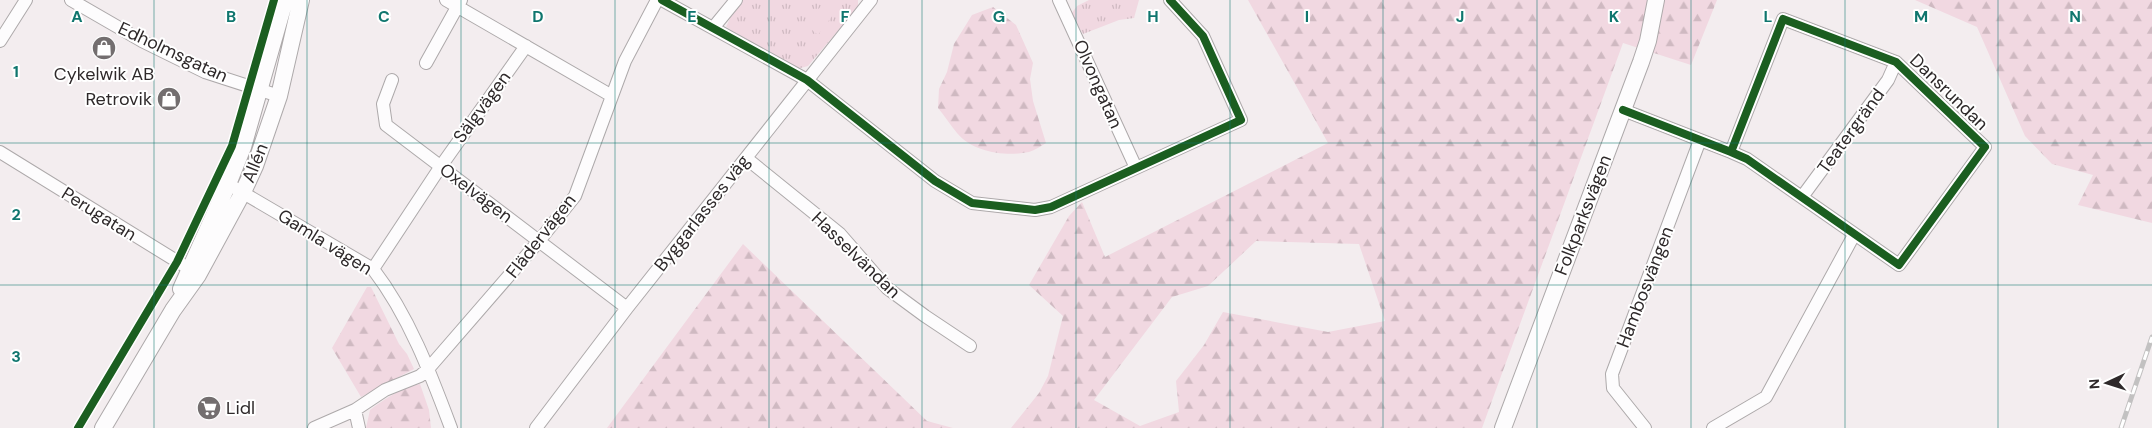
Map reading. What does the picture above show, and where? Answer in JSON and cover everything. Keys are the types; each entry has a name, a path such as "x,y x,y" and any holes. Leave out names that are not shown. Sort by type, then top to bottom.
{"main road":[{"name":"Allén","path":"193,272 246,138 285,0"},
{"name":"Allén","path":"103,428 173,310 193,272 243,192 255,166 279,96 301,0"},
{"name":"Folkparksvägen","path":"1503,428 1648,41 1656,0"}],"street":[{"path":"0,41 26,0"},
{"name":"Edholmsgatan","path":"71,0 142,41 198,68 279,96"},
{"path":"446,0 460,3 526,46 612,96"},
{"name":"Flädervägen","path":"314,428 355,410 385,390 420,376 539,241 575,196 625,61 657,0"},
{"path":"662,0 807,80 935,181 972,203 1035,210 1050,207 1241,120 1203,36 1170,0"},
{"path":"713,28 736,0"},
{"name":"Byggarlasses väg","path":"536,428 627,308 871,0"},
{"name":"Olvongatan","path":"1064,2 1136,168"},
{"path":"426,63 460,3"},
{"name":"Dansrundan","path":"1623,110 1747,159 1899,265 1985,148 1896,62 1783,19 1731,152"},
{"name":"Sälgvägen","path":"373,269 441,166 526,46"},
{"name":"Teatergränd","path":"1802,197 1888,80 1896,62"},
{"name":"Oxelvägen","path":"392,80 383,104 386,125 627,308"},
{"name":"Hambosvängen","path":"1645,428 1613,388 1612,374 1700,140"},
{"name":"Perugatan","path":"0,152 193,272"},
{"name":"Hasselvändan","path":"746,158 840,234 887,288 970,346"},
{"name":"Gamla vägen","path":"228,184 373,269 397,303 428,369 451,428"},
{"path":"1713,428 1766,397 1854,235"},
{"path":"355,410 359,428"}],"green space":[{"path":"743,0 858,0 858,7 808,66 797,69 726,27 731,16"},
{"path":"1089,0 1139,0 1134,18 1119,20 1083,34 1071,14 1077,6"},
{"path":"1248,0 1717,0 1691,65 1623,43 1482,428 1011,428 1039,393 1048,376 1063,316 1029,285 1069,216 1082,202 1105,257 1328,143","holes":["1256,241 1359,244 1385,321 1328,332 1223,312 1204,345 1176,381 1179,412 1140,426 1094,400 1172,297 1208,286"]},
{"path":"1915,0 2152,0 2152,223 2078,205 2093,175 2052,164 2025,136 1977,27"},
{"path":"821,6 833,15 818,35 806,25"},
{"path":"993,7 1016,25 1033,63 1030,79 1033,101 1046,143 1029,152 1010,154 990,152 971,145 957,133 938,108 939,89 947,72 954,44 972,15"},
{"path":"743,244 927,421 953,428 607,428"},
{"path":"367,287 371,287 399,344 407,354 414,369 361,397 332,348"},
{"path":"420,384 429,410 431,428 366,428 370,410 394,394"}],"railway":[{"path":"2121,428 2152,337"}],"cycle path":[{"path":"78,428 177,262 232,146 274,0"},
{"path":"662,0 807,80 935,181 972,203 1035,210 1051,207 1241,120 1203,36 1170,0"},
{"path":"1623,110 1731,152 1783,19 1896,62 1985,147 1899,265 1747,159 1731,152"}],"place":[{"name":"Cykelwik AB","path":"104,48"},
{"name":"Retrovik","path":"169,99"},
{"name":"Lidl","path":"209,408"}]}
